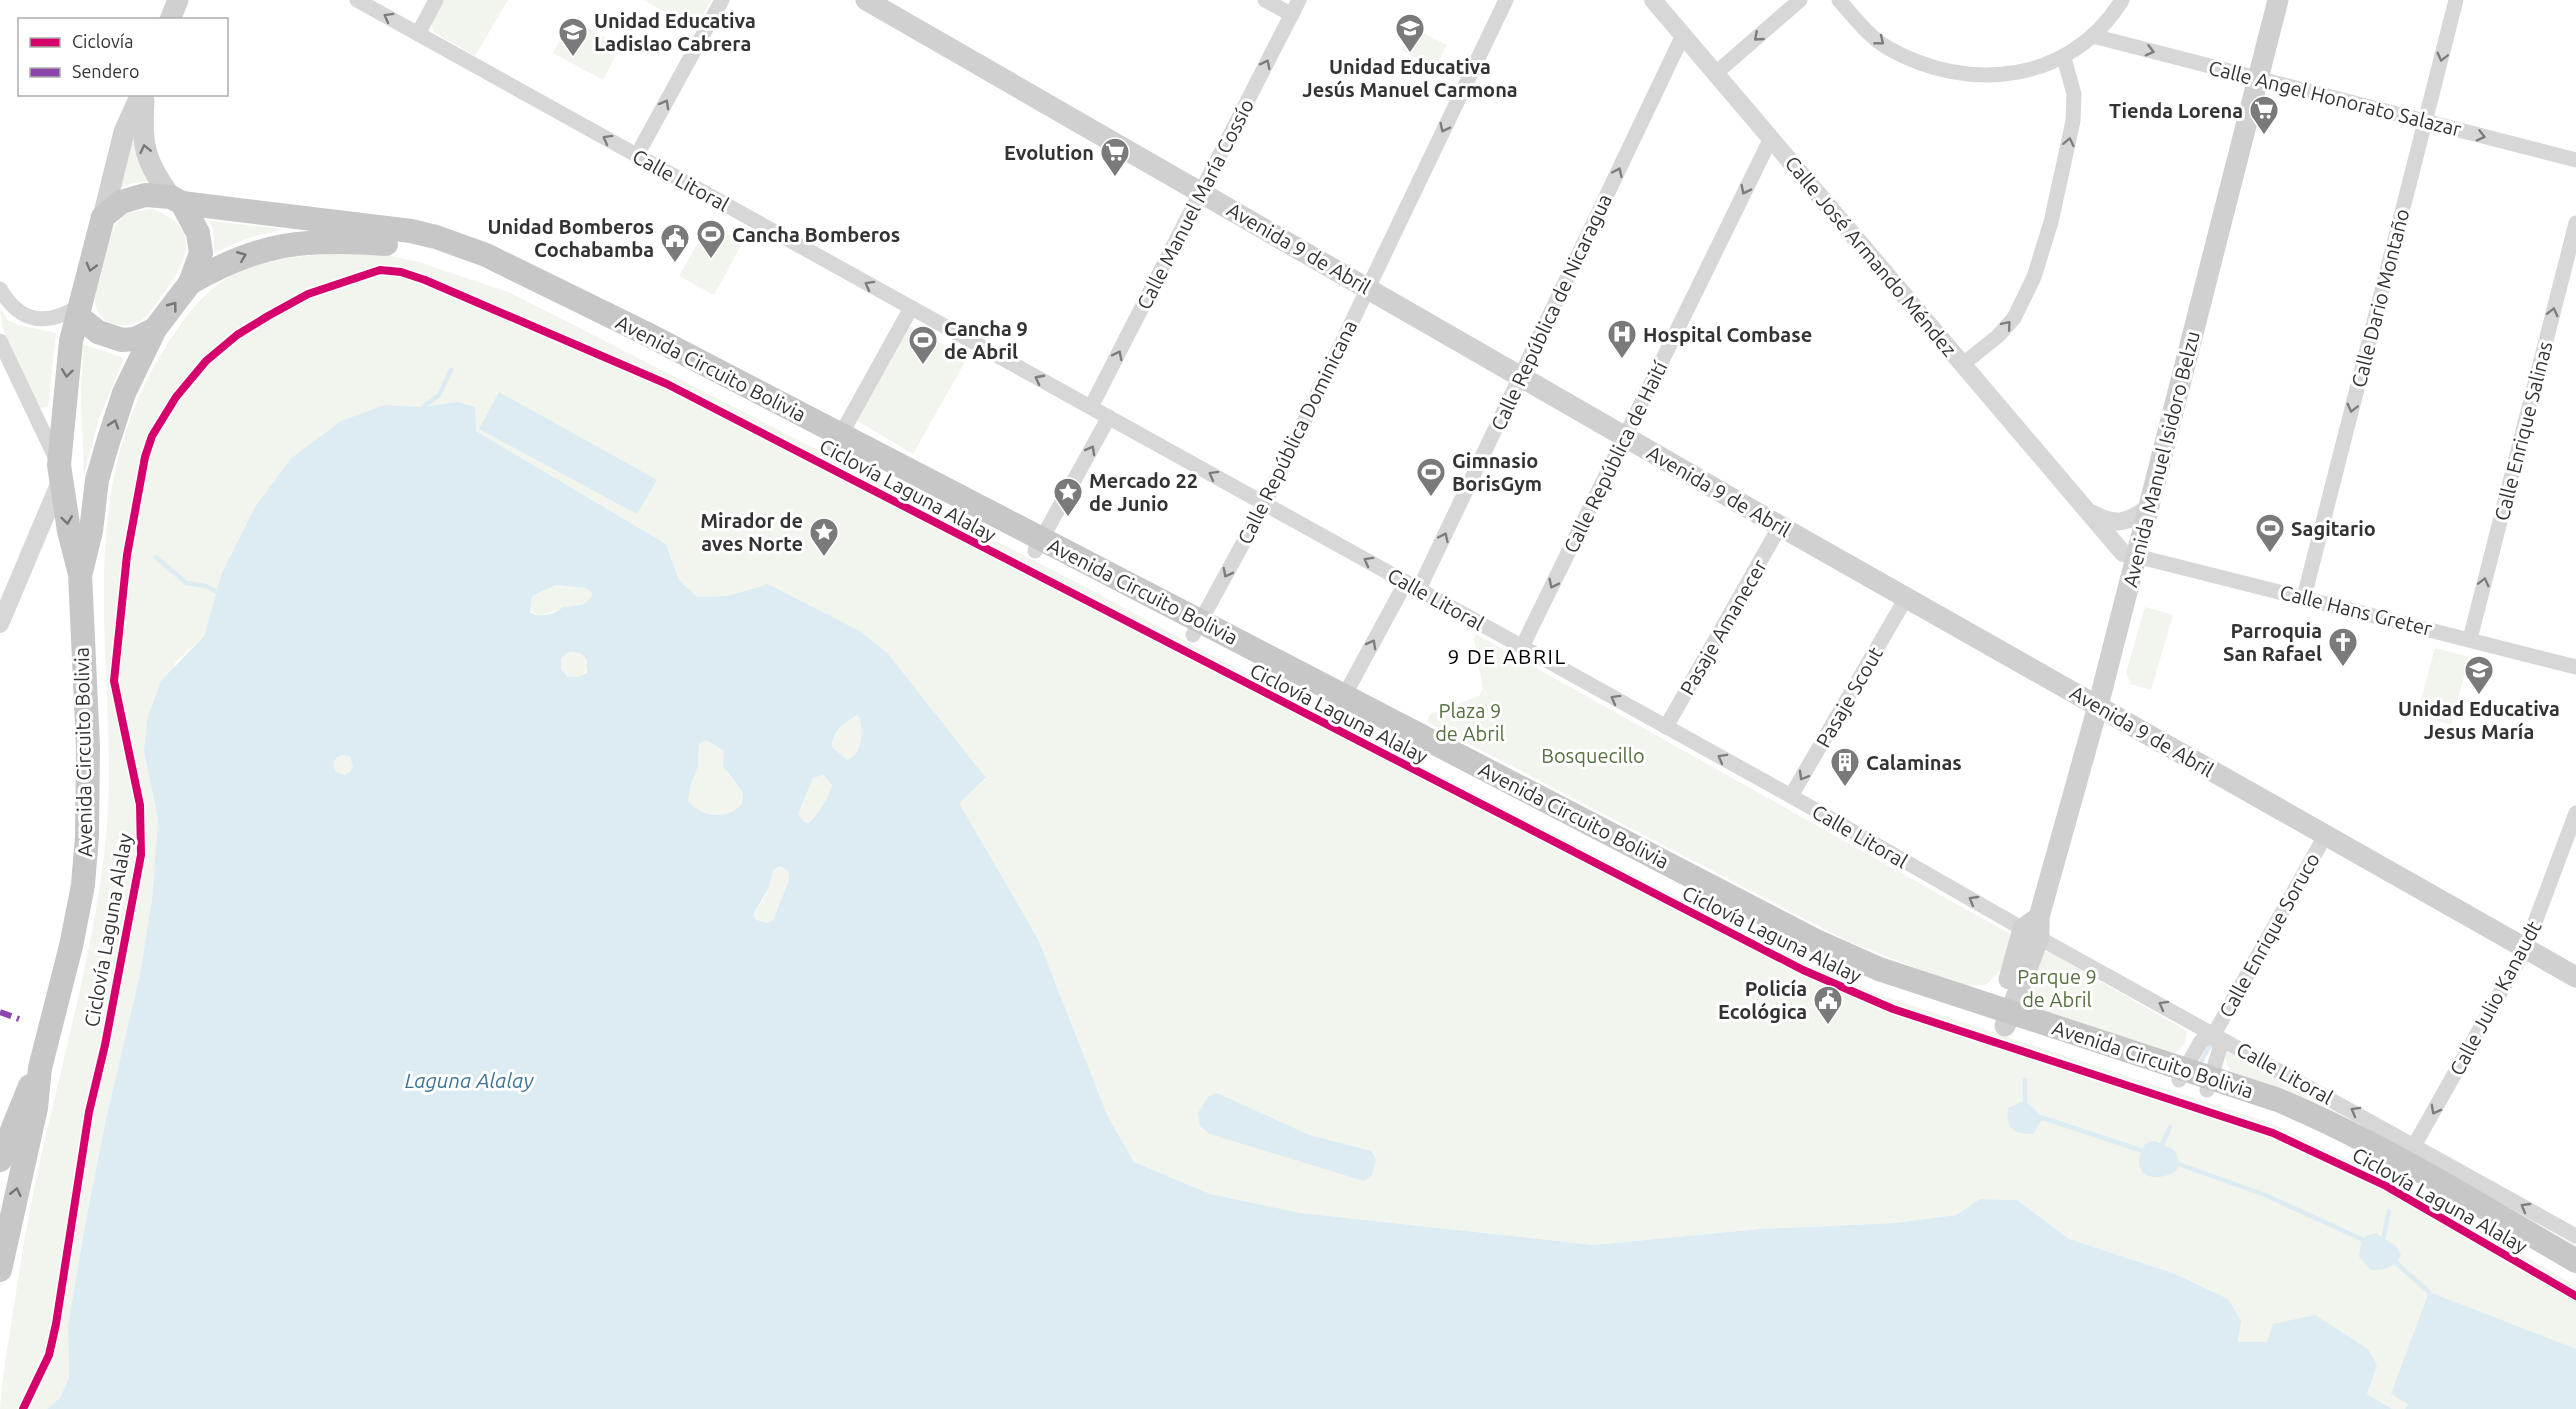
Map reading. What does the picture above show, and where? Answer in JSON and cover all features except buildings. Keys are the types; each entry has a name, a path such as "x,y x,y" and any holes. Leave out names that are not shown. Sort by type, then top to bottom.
{"highway":[{"path":"145,195 177,200 191,216 200,244 198,264 190,283 155,329 135,339 122,340 98,332 79,310 104,218 115,206 132,198 145,195"},
{"name":"Avenida Circuito Bolivia","path":"177,200 411,231 463,246 606,314 837,441"},
{"name":"Avenida Circuito Bolivia","path":"190,283 243,255 288,243 351,242 403,246 443,255 485,270 837,441 1340,702 1816,941 2001,1018 2209,1084 2287,1118 2333,1139 2436,1193 2576,1273"},
{"name":"Avenida Circuito Bolivia","path":"0,1270 36,1108 40,1068 71,946 83,885 87,846 88,747 80,574 69,531 61,471 66,374 79,310"},
{"name":"Avenida Circuito Bolivia","path":"80,574 91,531 97,480 108,442 124,393 155,329"},
{"name":"Avenida Circuito Bolivia","path":"0,1160 23,1100 40,1068"},
{"name":"Avenida Circuito Bolivia","path":"2209,1084 2278,1100 2333,1124 2406,1162 2576,1261"}],"main road":[{"path":"171,18 178,0"},
{"name":"Avenida Manuel Isidoro Belzu","path":"2001,1018 2034,928 2098,706 2278,0"},
{"name":"Avenida 9 de Abril","path":"871,1 1780,526 2576,977"},
{"path":"104,218 124,132 142,96"},
{"path":"143,96 144,150 150,168 177,200"}],"street":[{"name":"Calle Litoral","path":"357,0 1666,727 2034,928 2214,1034 2415,1144 2576,1236"},
{"path":"418,34 436,0"},
{"path":"637,155 722,0"},
{"path":"1265,0 1292,15"},
{"name":"Calle Manuel María Cossío","path":"1091,407 1299,0"},
{"name":"Calle República Dominicana","path":"1198,628 1265,503 1506,0"},
{"name":"Calle José Armando Méndez","path":"1653,0 2123,553 2136,556"},
{"path":"1716,74 1800,0"},
{"path":"1839,0 1860,25 1886,47 1921,64 1961,74 1993,76 2023,71 2064,58 2094,36 2122,0"},
{"name":"Calle Dario Montaño","path":"2304,597 2456,0"},
{"name":"Calle República de Nicaragua","path":"1340,702 1412,586 1521,376 1683,35"},
{"name":"Calle Angel Honorato Salazar","path":"2094,36 2576,160"},
{"path":"1963,364 1998,336 2014,318 2034,277 2051,222 2073,121 2074,94 2064,58"},
{"name":"Calle República de Haití","path":"1522,647 1771,138"},
{"name":"Calle Enrique Salinas","path":"2470,639 2576,223"},
{"path":"0,289 8,304 20,313 36,319 56,319 79,310"},
{"path":"837,441 911,308"},
{"path":"0,341 61,471 0,624"},
{"path":"1038,544 1109,417"},
{"path":"2089,513 2117,523 2130,520 2148,508"},
{"name":"Pasaje Amanecer","path":"1666,727 1780,526"},
{"name":"Calle Hans Greter","path":"2136,556 2576,667"},
{"name":"Pasaje Scout","path":"1791,796 1906,598"},
{"name":"Calle Julio Kanaudt","path":"2415,1144 2525,949 2576,813"},
{"name":"Calle Enrique Soruco","path":"2182,1075 2201,1041 2214,1034 2325,836"},
{"name":"Calle Enrique Soruco","path":"2209,1084 2220,1048 2214,1034"}],"green space":[{"path":"444,0 508,0 475,56 434,32 431,23"},
{"path":"643,0 711,0 696,29"},
{"path":"571,19 621,46 603,80 553,53"},
{"path":"1413,28 1447,45 1435,68 1401,50"},
{"path":"134,133 145,178 150,181 129,184 120,188"},
{"path":"152,209 179,225 185,235 184,258 171,283 145,318 129,325 109,322 99,313 95,299 112,233 126,213"},
{"path":"208,220 284,229 246,239 214,253 213,229"},
{"name":"Cancha Bomberos","path":"709,223 743,242 714,295 679,276"},
{"path":"339,253 386,255 419,262 511,293 1095,592 1305,706 1801,961 1880,995 2273,1124 2414,1192 2576,1286 2576,1409 2384,1409 2385,1405 2367,1394 2377,1366 2267,1342 2115,1409 2228,1299 2173,1273 2069,1239 2017,1200 1980,1199 1956,1215 1895,1223 1759,1229 1594,1245 1301,1213 1210,1194 1134,1162 1108,1117 1039,941 958,803 986,779 813,608 768,584 728,596 697,597 679,580 666,544 476,431 458,402 423,407 384,405 341,421 291,458 255,507 222,572 204,636 175,663 144,752 158,819 152,899 140,974 106,1119 85,1225 68,1326 69,1377 60,1398 47,1409 0,1409 29,1213 80,991 102,871 108,803 104,605 106,540 114,476 133,412 165,348 190,312 209,292 232,275 256,265"},
{"path":"0,306 7,320 56,333 48,407 39,408 14,358 4,332"},
{"path":"908,325 967,358 913,454 856,420"},
{"path":"83,344 124,358 98,421 84,476 81,396"},
{"path":"556,585 586,588 594,594 590,600 576,608 568,606 541,616 530,611 532,596"},
{"path":"2145,607 2173,615 2151,690 2131,684 2126,673"},
{"path":"1476,634 2010,934 2006,964 1986,985 1963,986 1847,941 1427,722 1430,714 1479,696 1483,689 1474,639"},
{"path":"2435,648 2469,657 2451,725 2417,715"},
{"path":"574,650 584,654 588,664 584,674 574,678 564,674 560,664 564,654"},
{"path":"858,715 861,740 856,752 847,760 832,747 833,742 840,728"},
{"path":"706,740 724,751 728,774 743,793 743,804 723,815 708,814 688,801 691,784 698,767 699,743"},
{"path":"343,755 350,758 353,765 350,772 343,775 336,772 333,765 336,758"},
{"path":"823,775 832,785 830,790 817,815 809,823 804,822 798,814 813,778"},
{"path":"781,866 788,871 789,880 773,920 768,923 757,920 753,915 764,898 773,870"},
{"name":"Parque 9 de Abril","path":"2043,952 2049,952 2187,1031 2185,1044 2175,1053 2021,1005"},
{"path":"2227,1051 2305,1090 2576,1244 2576,1253 2291,1094 2230,1071 2225,1058"}],"water":[{"path":"499,392 657,480 637,514 479,429"},
{"name":"Laguna Alalay","path":"458,402 475,407 476,431 666,544 679,580 697,597 728,596 768,584 861,632 888,654 986,778 959,803 1039,941 1108,1117 1134,1162 1210,1194 1301,1213 1594,1245 1759,1229 1895,1223 1956,1215 1980,1199 2017,1200 2069,1239 2173,1273 2228,1299 2241,1321 2238,1342 2267,1342 2273,1324 2315,1315 2368,1349 2377,1366 2367,1394 2392,1409 47,1409 60,1398 69,1377 68,1326 85,1225 106,1119 140,974 152,899 158,819 144,752 147,720 161,681 204,636 222,572 255,507 291,458 341,421 384,405 423,407","holes":["556,585 586,588 593,594 583,604 563,607 551,614 542,615 530,612 532,596","570,651 582,654 587,660 587,673 578,677 568,677 561,669 561,658","858,715 861,740 856,753 847,760 832,747 834,737 848,720","706,740 724,751 723,766 743,793 742,804 723,815 708,814 694,807 688,801 691,784 698,767 699,744","343,755 350,757 353,766 350,772 344,775 335,771 334,763 338,757","823,775 832,785 823,806 809,823 804,822 798,814 813,778","781,866 788,871 789,880 773,920 768,923 757,920 753,915 769,887 773,870"]},
{"path":"1217,1093 1309,1135 1371,1151 1376,1159 1372,1175 1364,1181 1210,1134 1200,1126 1198,1113 1208,1097"},
{"path":"2021,1102 2029,1104 2043,1118 2033,1134 2016,1131 2008,1120 2008,1108"},
{"path":"2155,1141 2174,1150 2179,1160 2177,1170 2167,1175 2151,1177 2141,1169 2139,1162 2146,1143"},
{"path":"2375,1233 2396,1246 2401,1255 2389,1267 2371,1270 2359,1257 2361,1244 2366,1236"},
{"path":"2429,1292 2576,1349 2576,1409 2405,1409 2408,1404 2391,1394"}],"waterway":[{"path":"423,413 423,407 439,395 451,370"},
{"path":"156,557 186,583 206,586 222,595"},
{"path":"2199,1066 2209,1047"},
{"path":"2025,1080 2025,1108"},
{"path":"2040,1117 2146,1152"},
{"path":"2160,1149 2170,1127"},
{"path":"2173,1162 2265,1195 2368,1242"},
{"path":"2383,1240 2389,1211"},
{"path":"2394,1261 2429,1292 2430,1296"}],"marked path":[{"path":"0,1012 19,1019"}],"cycle path":[{"name":"Ciclovía Laguna Alalay","path":"23,1409 49,1355 56,1324 89,1112 105,1045 141,855 140,805 114,681 127,555 145,457 152,436 176,397 206,361 237,335 308,294 380,270 401,272 425,280 667,384 1803,970 1893,1009 2273,1133 2386,1186 2576,1296"}],"place":[{"name":"Unidad Educativa Jesús Manuel Carmona","path":"1410,54"},
{"name":"Unidad Educativa Ladislao Cabrera","path":"573,58"},
{"name":"Tienda Lorena","path":"2264,136"},
{"name":"Evolution","path":"1115,178"},
{"name":"Cancha Bomberos","path":"711,260"},
{"name":"Unidad Bomberos Cochabamba","path":"675,264"},
{"name":"Hospital Combase","path":"1622,360"},
{"name":"Cancha 9 de Abril","path":"923,366"},
{"name":"Gimnasio BorisGym","path":"1431,498"},
{"name":"Mercado 22 de Junio","path":"1068,518"},
{"name":"Sagitario","path":"2270,554"},
{"name":"Mirador de aves Norte","path":"824,558"},
{"name":"Parroquia San Rafael","path":"2343,668"},
{"name":"Unidad Educativa Jesus María","path":"2479,696"},
{"name":"Calaminas","path":"1845,788"},
{"name":"Policía Ecológica","path":"1828,1026"}],"district":[{"name":"9 DE ABRIL","path":"1507,656"}],"park label":[{"name":"Plaza 9 de Abril","path":"1470,722"},
{"name":"Bosquecillo","path":"1593,755"}]}
